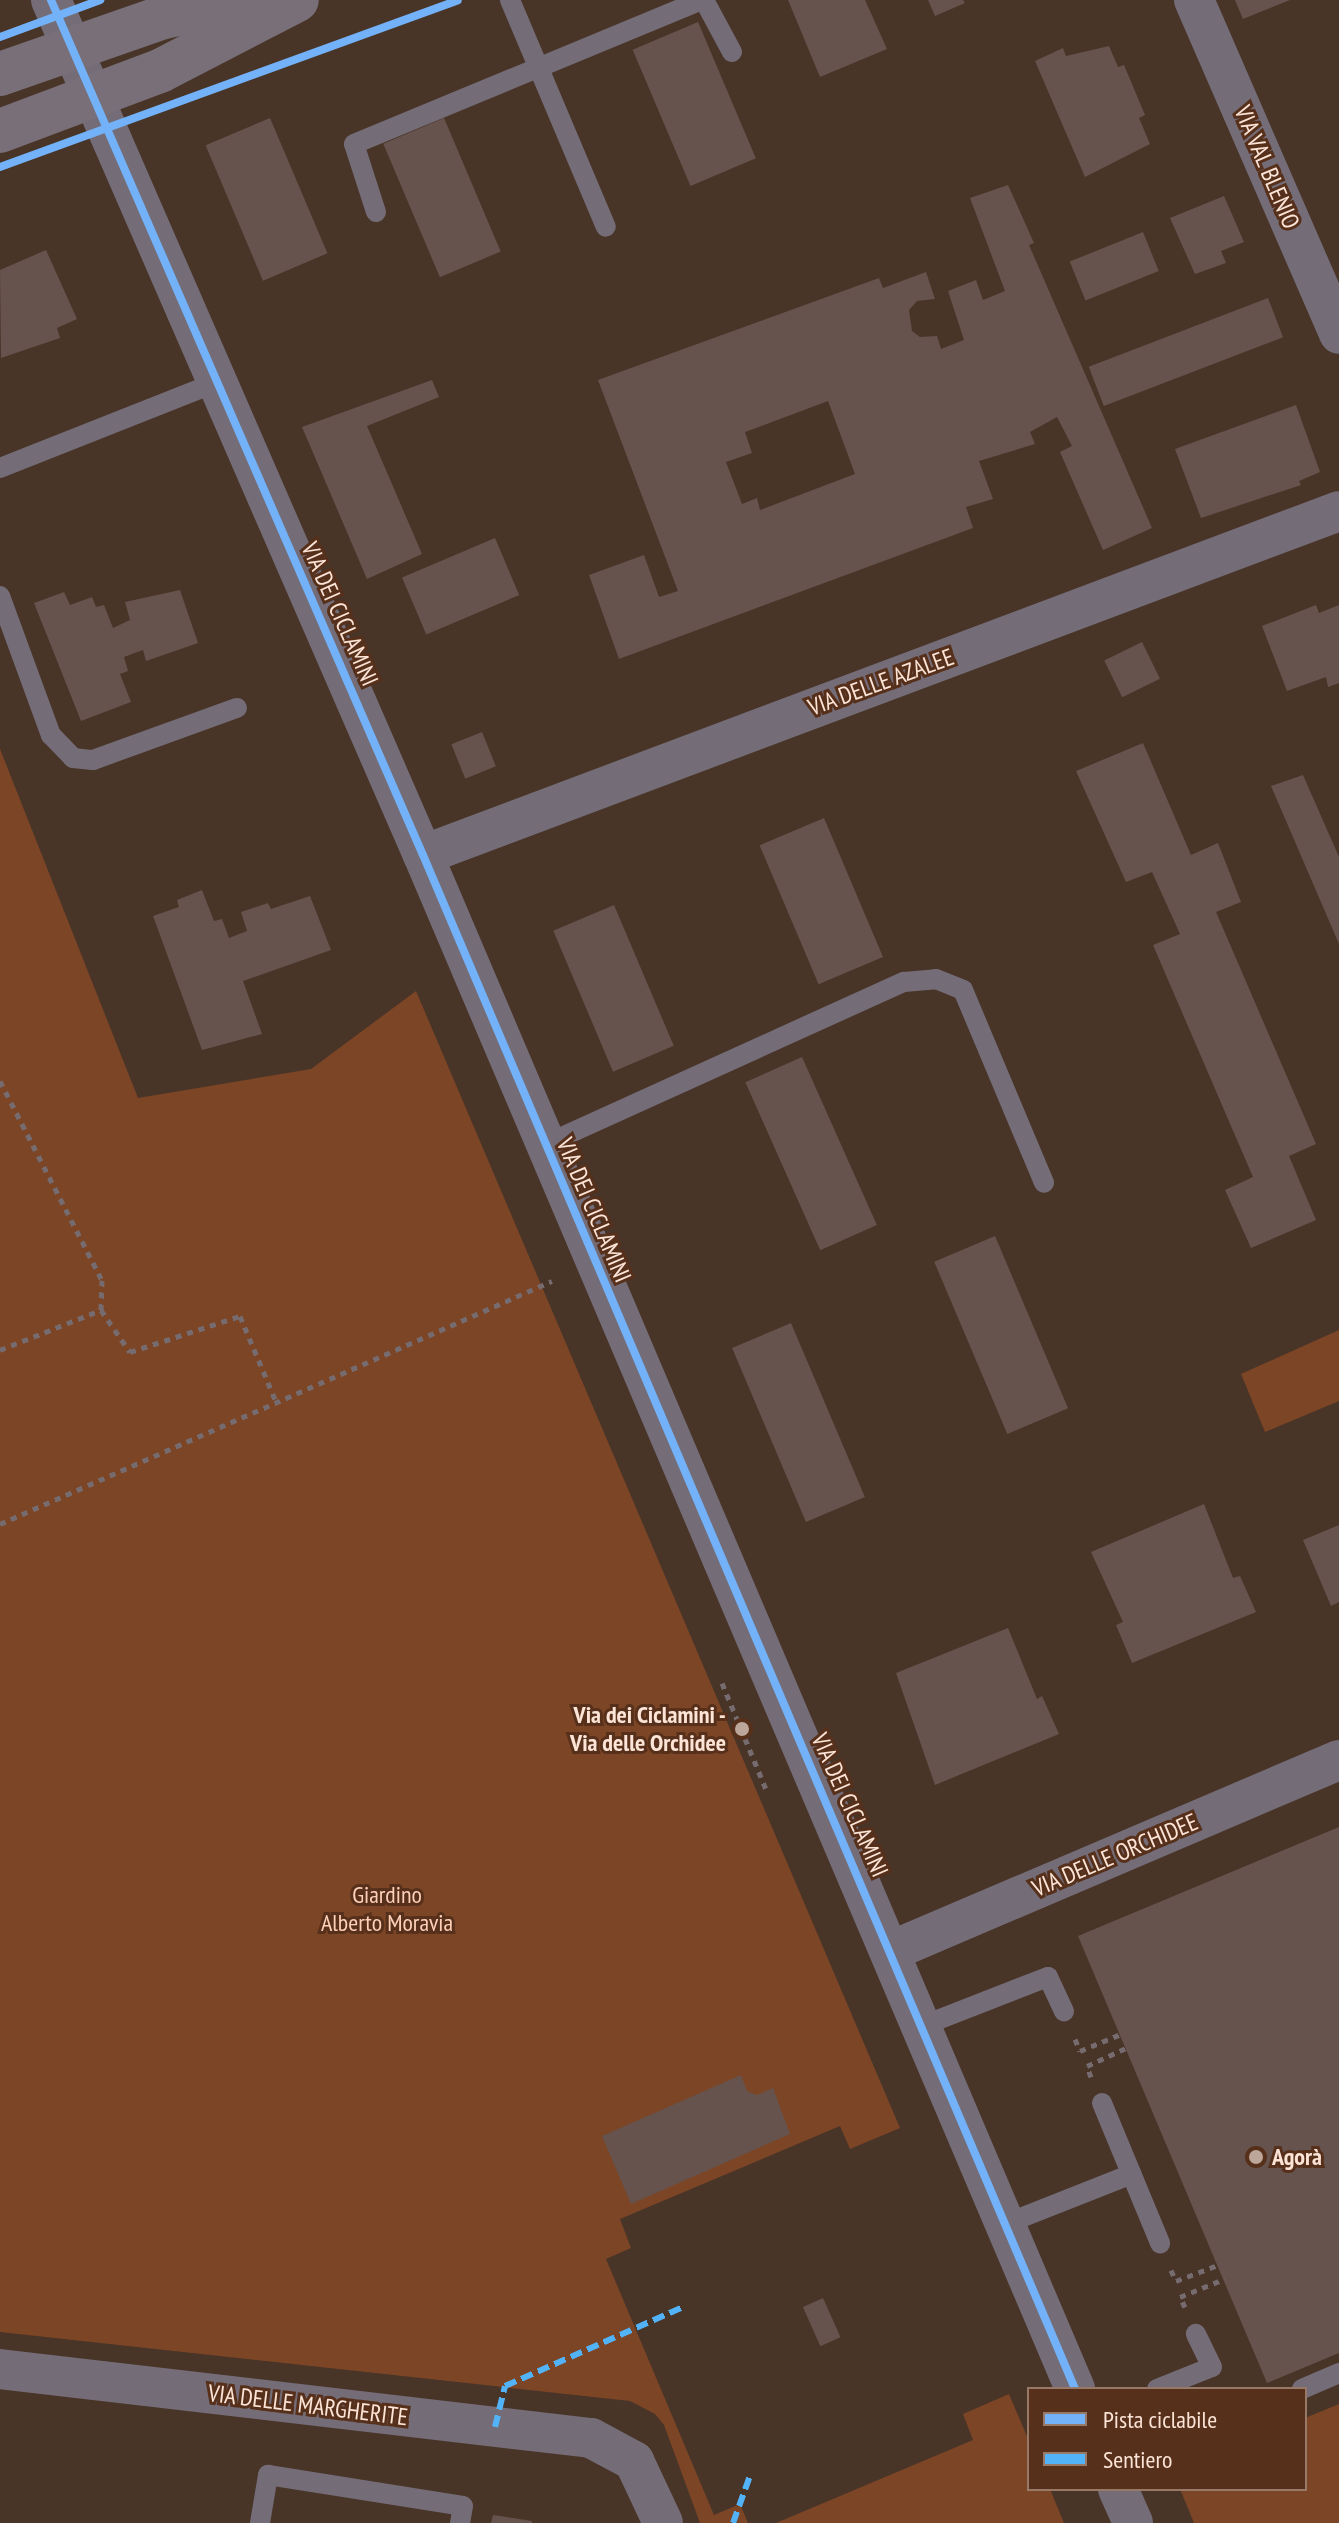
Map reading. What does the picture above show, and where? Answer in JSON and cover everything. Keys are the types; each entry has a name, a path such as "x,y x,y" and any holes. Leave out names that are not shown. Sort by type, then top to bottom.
{"main road":[{"path":"0,74 164,17 243,0"},
{"path":"0,131 160,71 297,0"}],"street":[{"name":"VIA DEI CICLAMINI","path":"51,0 423,855 1074,2387"},
{"name":"VIA VAL BLENIO","path":"1194,0 1339,334"},
{"name":"VIA DELLE AZALEE","path":"423,855 1339,511"},
{"name":"VIA DELLE ORCHIDEE","path":"891,1951 1339,1760"},
{"name":"VIA DELLE MARGHERITE","path":"0,2369 591,2438 614,2447 634,2461 647,2480 663,2523"},
{"path":"1119,2491 1133,2523"}],"lane":[{"path":"510,0 606,227"},
{"path":"376,212 354,144 703,0 732,52"},
{"path":"0,468 217,382"},
{"path":"0,596 51,735 73,758 93,760 237,708"},
{"path":"544,1145 904,982 936,979 963,990 1044,1183"},
{"path":"922,2026 1048,1977 1064,2012"},
{"path":"1102,2103 1160,2243"},
{"path":"1005,2224 1132,2174"},
{"path":"1162,2387 1212,2367 1196,2334"},
{"path":"1307,2387 1339,2373"},
{"path":"260,2523 268,2475 463,2506 460,2523"}],"path":[{"path":"0,1081 102,1280 101,1310 130,1352 240,1316 277,1404"},
{"path":"0,1524 552,1281"},
{"path":"0,1350 101,1310"},
{"path":"722,1683 766,1789"},
{"path":"1064,2012 1080,2051 1121,2034"},
{"path":"1160,2243 1176,2281 1218,2265"},
{"path":"1196,2334 1180,2297 1224,2279"}],"green space":[{"name":"Giardino Alberto Moravia","path":"0,749 138,1098 311,1069 416,991 900,2128 850,2149 840,2126 620,2219 631,2248 606,2259 714,2515 740,2504 748,2523 700,2523 664,2425 655,2414 630,2401 0,2332"},
{"path":"1339,1330 1339,1401 1265,1432 1241,1374"},
{"path":"1009,2394 1027,2436 1027,2491 1051,2491 1064,2523 776,2523 973,2440 963,2414"},
{"path":"1339,2404 1339,2523 1194,2523 1181,2491 1307,2491 1307,2417"}],"building":[{"path":"788,0 865,0 887,49 820,77"},
{"path":"928,0 963,0 965,3 935,16"},
{"path":"1235,0 1290,0 1243,19"},
{"path":"698,22 756,158 690,186 633,50"},
{"path":"1109,46 1118,67 1124,65 1145,115 1139,118 1150,144 1085,177 1035,61 1063,48 1066,56"},
{"path":"270,118 327,253 263,281 206,145"},
{"path":"444,118 501,251 440,277 383,144"},
{"path":"1008,185 1034,243 1029,245 1152,528 1103,550 1060,452 1072,446 1057,417 1030,432 1035,444 979,461 993,499 966,507 973,528 619,659 589,575 644,555 659,597 678,591 598,380 879,278 883,288 926,272 935,299 917,301 909,310 912,331 920,337 937,336 941,349 964,340 948,291 976,280 983,300 1005,291 970,198","holes":["828,401 855,474 760,510 757,498 742,504 726,462 752,453 745,432"]},
{"path":"1224,196 1244,242 1221,251 1226,263 1195,274 1170,218"},
{"path":"1143,232 1159,271 1085,301 1070,262"},
{"path":"46,250 77,319 57,328 60,338 1,358 0,270"},
{"path":"1268,298 1283,337 1104,406 1089,367"},
{"path":"432,380 439,397 367,426 422,554 367,579 302,427"},
{"path":"1296,405 1320,472 1299,481 1301,485 1201,518 1175,449"},
{"path":"495,538 519,595 426,635 402,577"},
{"path":"180,590 198,643 146,661 143,650 124,657 128,671 120,674 131,702 81,721 34,603 64,592 70,605 92,597 96,607 104,605 113,628 130,620 125,602"},
{"path":"1316,605 1319,613 1339,605 1339,683 1328,687 1326,677 1287,691 1262,626"},
{"path":"1142,642 1160,679 1122,697 1104,660"},
{"path":"482,732 496,766 465,779 451,744"},
{"path":"1143,743 1191,855 1218,843 1241,902 1216,912 1316,1144 1289,1156 1316,1220 1251,1248 1225,1190 1253,1177 1153,945 1180,934 1152,872 1126,882 1076,771"},
{"path":"1303,775 1339,857 1339,944 1271,786"},
{"path":"824,818 883,957 819,984 760,845"},
{"path":"202,890 214,921 222,919 229,938 247,931 241,912 268,903 271,909 310,896 331,950 243,981 262,1034 202,1050 153,916 179,907 177,900"},
{"path":"614,905 674,1046 613,1072 553,931"},
{"path":"802,1057 877,1225 820,1250 745,1082"},
{"path":"995,1236 1068,1408 1007,1434 934,1262"},
{"path":"791,1323 865,1497 806,1522 732,1348"},
{"path":"1204,1504 1233,1578 1240,1576 1256,1612 1132,1663 1116,1625 1123,1622 1091,1552"},
{"path":"1339,1525 1339,1602 1331,1606 1303,1540"},
{"path":"1008,1628 1037,1699 1042,1696 1059,1734 935,1785 896,1673"},
{"name":"Agorà","path":"1339,1827 1339,2353 1267,2383 1078,1936"},
{"path":"741,2075 747,2091 757,2095 773,2088 790,2134 631,2204 602,2136"},
{"path":"823,2298 840,2337 820,2346 803,2307"},
{"path":"493,2515 532,2521 532,2523 491,2523"}],"marked path":[{"path":"495,2427 505,2386 681,2308"},
{"path":"733,2523 751,2473"}],"cycle path":[{"path":"51,0 423,855 1074,2387"},
{"path":"0,37 100,0"},
{"path":"0,167 458,0"}],"place":[{"name":"Via dei Ciclamini - Via delle Orchidee","path":"742,1729"},
{"name":"Agorà","path":"1256,2157"}]}
